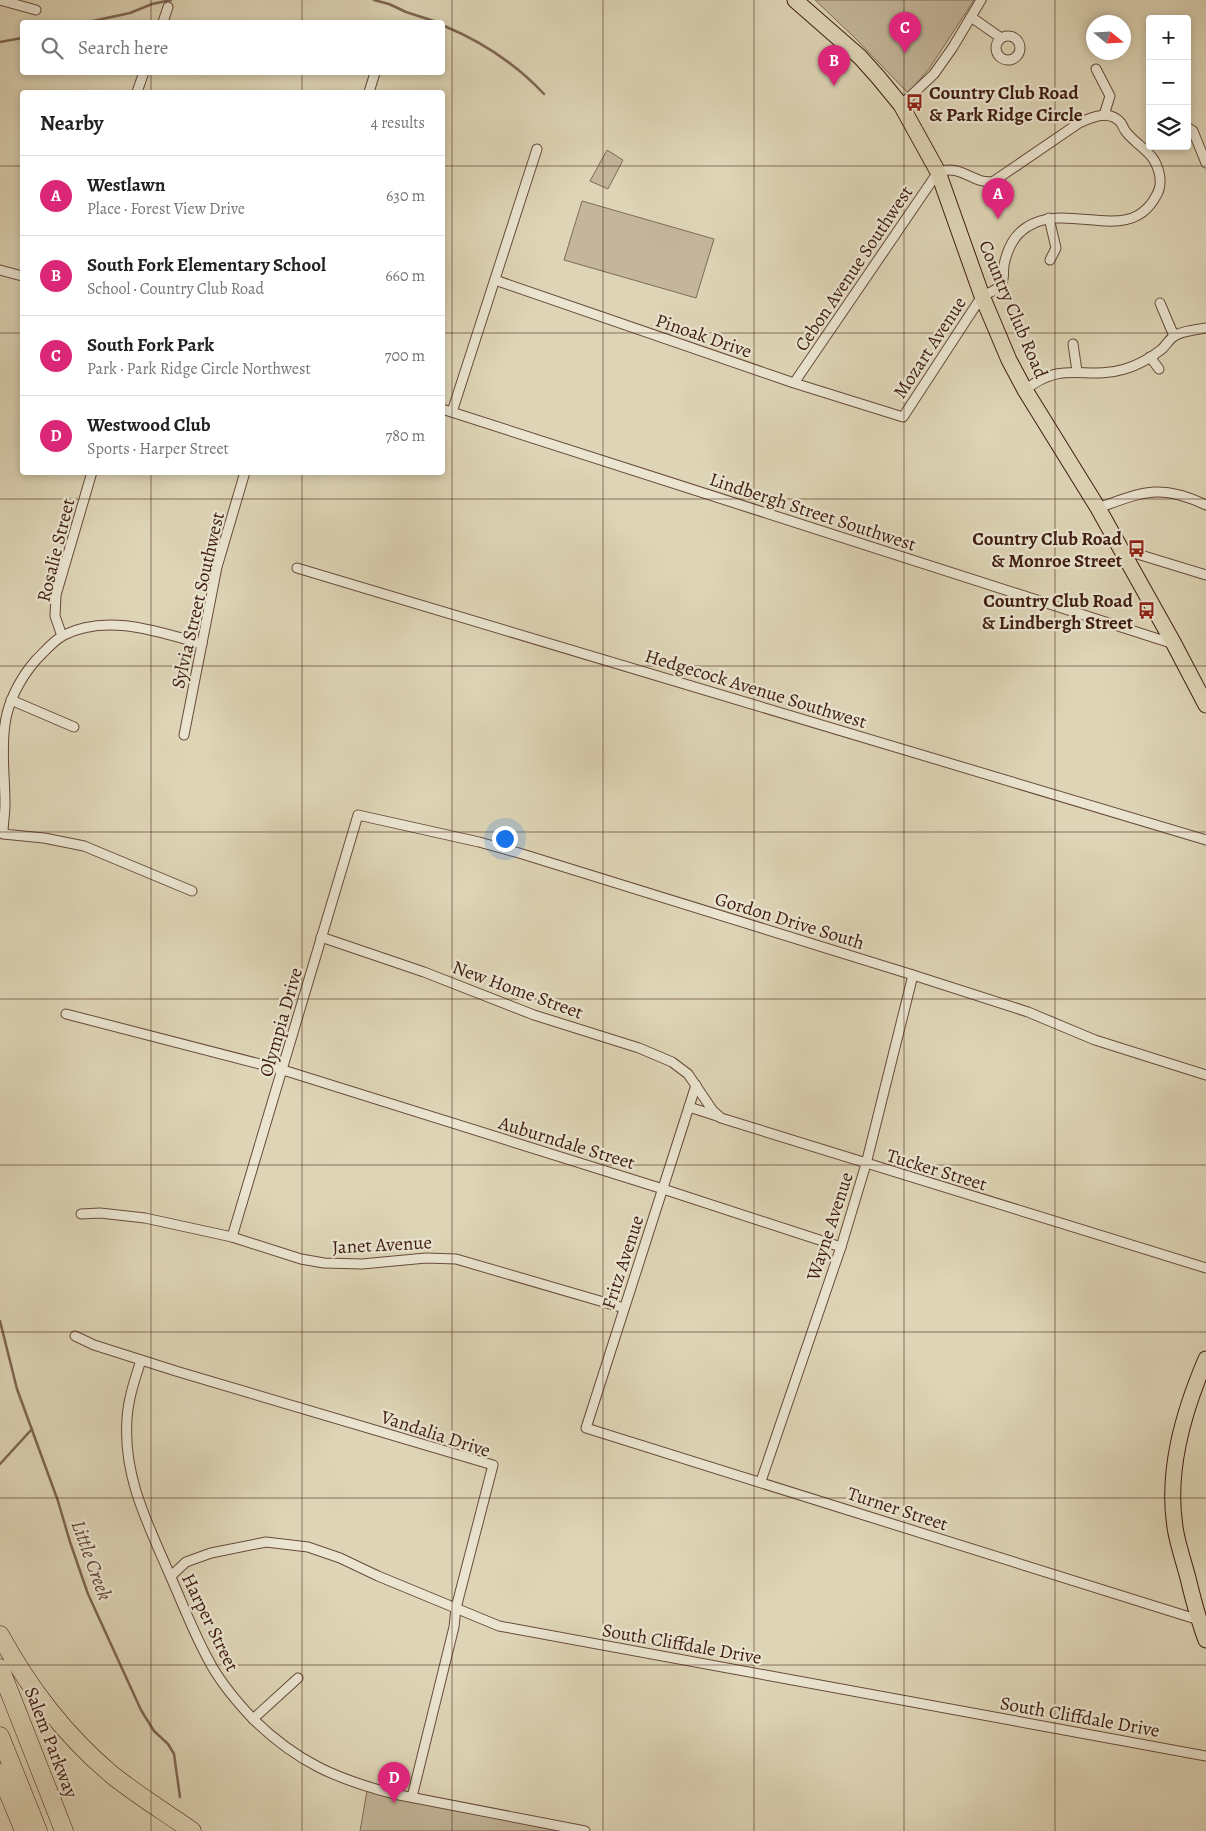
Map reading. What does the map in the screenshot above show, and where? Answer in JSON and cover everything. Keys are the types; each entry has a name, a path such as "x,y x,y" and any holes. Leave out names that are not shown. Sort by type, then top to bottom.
{"highway":[{"path":"0,1636 37,1697 82,1748 113,1776 192,1831"},
{"name":"Salem Parkway","path":"0,1668 64,1831"},
{"path":"0,1736 38,1831"},
{"path":"0,1773 24,1831"}],"main road":[{"name":"Country Club Road","path":"795,0 853,50 901,105 938,172 982,296 1009,360 1025,390 1098,508 1206,705"},
{"path":"1206,1359 1194,1386 1182,1424 1176,1462 1174,1498 1176,1532 1206,1640"}],"street":[{"path":"0,0 36,10"},
{"path":"901,105 934,74 953,47 981,0"},
{"path":"163,20 168,7"},
{"path":"971,17 1001,38"},
{"path":"1096,69 1110,96 1104,115"},
{"path":"138,90 143,75"},
{"path":"370,90 374,75"},
{"path":"938,172 950,169 982,181 994,181 1079,123 1089,118 1104,115 1118,121 1127,133 1146,145"},
{"path":"1191,129 1206,163"},
{"path":"452,412 537,149"},
{"path":"982,296 996,290 1002,284 1007,254 1018,234 1037,222 1056,217 1121,221 1128,220 1148,208 1158,193 1160,178 1149,150"},
{"name":"Cebon Avenue Southwest","path":"794,383 938,172"},
{"path":"1049,218 1056,248 1050,260"},
{"path":"0,270 20,275"},
{"name":"Pinoak Drive","path":"495,280 794,383 903,417"},
{"name":"Mozart Avenue","path":"903,417 982,296"},
{"path":"1160,303 1174,336"},
{"path":"1025,390 1044,377 1059,373 1077,371 1115,372 1137,365 1162,348 1174,336 1206,328"},
{"path":"1073,344 1077,371"},
{"path":"1150,357 1159,369"},
{"name":"Lindbergh Street Southwest","path":"445,410 1174,644"},
{"name":"Rosalie Street","path":"62,636 55,616 56,595 91,475"},
{"name":"Sylvia Street Southwest","path":"184,735 217,567 243,475"},
{"path":"1098,508 1135,495 1157,491 1184,495 1206,505"},
{"path":"1121,549 1206,575"},
{"name":"Hedgecock Avenue Southwest","path":"297,568 1206,840"},
{"path":"192,891 84,846 44,838 3,834 5,804 3,744 5,723 11,700 29,668 62,636 83,629 115,625 150,630 202,644"},
{"path":"11,700 74,727"},
{"name":"Olympia Drive","path":"232,1238 358,815"},
{"name":"Gordon Drive South","path":"358,815 479,842 519,853 1028,1012 1095,1040 1206,1075"},
{"name":"New Home Street","path":"321,937 424,972 534,1015 639,1048 672,1062 688,1074 696,1085"},
{"name":"Wayne Avenue","path":"761,1481 866,1164 913,975"},
{"name":"Auburndale Street","path":"66,1014 283,1070 663,1189 840,1247"},
{"path":"689,1107 696,1085"},
{"path":"696,1085 721,1118"},
{"name":"Tucker Street","path":"689,1107 866,1164 1206,1268"},
{"name":"Fritz Avenue","path":"586,1428 689,1107"},
{"name":"Janet Avenue","path":"81,1214 100,1213 145,1218 232,1238 301,1259 324,1263 362,1264 426,1258 456,1259 624,1308"},
{"name":"Vandalia Drive","path":"75,1336 94,1345 141,1360 493,1465 456,1608 454,1627 412,1797"},
{"name":"Harper Street","path":"141,1360 133,1386 127,1417 127,1451 143,1514 193,1631 208,1661 226,1688 264,1731 312,1765 338,1777 368,1787 585,1831"},
{"name":"Turner Street","path":"586,1428 761,1481 1199,1620"},
{"name":"South Cliffdale Drive","path":"171,1576 186,1562 211,1553 266,1542 308,1547 340,1558 378,1576 499,1626 1206,1756"},
{"path":"253,1719 298,1678"}],"shaded area":[{"path":"815,0 974,0 929,69 908,93"},
{"path":"607,150 623,160 608,189 590,181"},
{"path":"582,201 714,239 696,298 564,260"},
{"path":"367,1791 558,1831 360,1831"}],"waterway":[{"path":"97,20 130,13 152,4 171,0"},
{"path":"374,0 431,20"},
{"path":"445,26 497,54 521,72 544,94"},
{"path":"0,42 20,38"},
{"name":"Little Creek","path":"0,1321 17,1389 58,1501 88,1594 141,1710 154,1731 168,1744 174,1754 180,1797"},
{"path":"0,1464 32,1429"}],"place":[{"name":"South Fork Park","path":"905,53"},
{"name":"South Fork Elementary School","path":"834,86"},
{"name":"Country Club Road & Park Ridge Circle","path":"915,103"},
{"name":"Westlawn","path":"998,219"},
{"name":"Country Club Road & Monroe Street","path":"1136,549"},
{"name":"Country Club Road & Lindbergh Street","path":"1147,611"},
{"name":"Westwood Club","path":"394,1803"}]}
